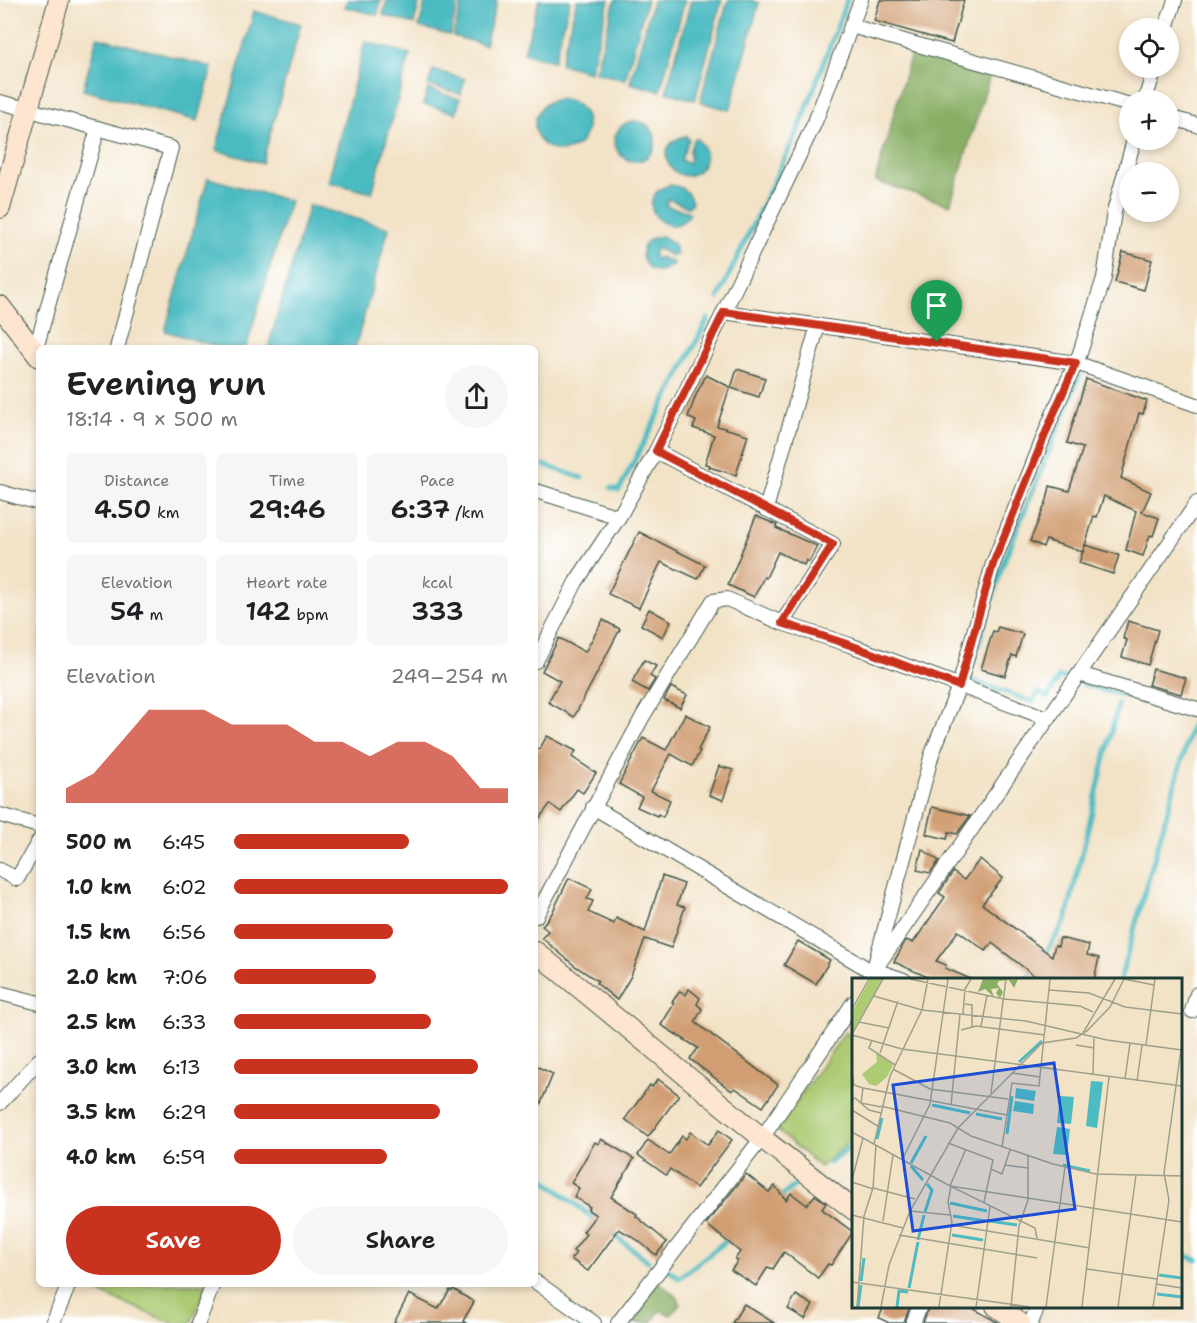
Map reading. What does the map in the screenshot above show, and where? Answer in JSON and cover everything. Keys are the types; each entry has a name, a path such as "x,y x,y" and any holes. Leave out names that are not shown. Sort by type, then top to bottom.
{"street":[{"path":"0,208 59,0"},
{"path":"538,657 576,582 619,517 656,451 814,122 861,0"},
{"path":"1169,18 1175,0"},
{"path":"851,26 1119,102"},
{"path":"0,102 171,148 118,345"},
{"path":"1179,120 1197,125"},
{"path":"39,345 98,128"},
{"path":"872,974 932,754 959,686 993,564 1076,363 1104,279 1114,212 1131,150"},
{"path":"0,306 36,353"},
{"path":"724,312 1076,363 1197,405"},
{"path":"766,509 818,325"},
{"path":"656,451 833,544 782,623"},
{"path":"0,492 36,502"},
{"path":"538,492 619,517"},
{"path":"872,974 1197,502"},
{"path":"538,912 643,716 713,601 727,599 782,623 850,645 1048,719"},
{"path":"1079,674 1197,709"},
{"path":"593,807 872,974 893,978"},
{"path":"0,815 36,825"},
{"path":"0,870 17,879 36,847"},
{"path":"538,954 762,1138 852,1208"},
{"path":"0,993 36,1003"},
{"path":"1190,1010 1197,994"},
{"path":"618,1323 762,1138 852,1005"},
{"path":"0,1103 36,1063"},
{"path":"538,1283 594,1323"},
{"path":"53,1323 68,1287"},
{"path":"198,1323 212,1287"},
{"path":"913,1323 919,1308"},
{"path":"999,1308 1020,1323"},
{"path":"1031,1323 1037,1308"}],"green space":[{"path":"912,50 991,72 950,205 875,181"},
{"path":"845,1032 852,1037 852,1140 820,1167 777,1130"},
{"path":"659,1282 678,1298 680,1304 671,1315 660,1310 651,1323 626,1323"},
{"path":"100,1287 206,1287 191,1323 172,1323 98,1292"}],"water":[{"path":"347,0 381,0 377,15 345,7"},
{"path":"387,0 420,0 414,24 383,15"},
{"path":"426,0 459,0 450,35 419,27"},
{"path":"463,0 497,0 485,45 453,36"},
{"path":"539,0 570,0 554,61 524,53"},
{"path":"577,0 609,0 590,72 560,64"},
{"path":"615,0 647,0 625,80 595,72"},
{"path":"653,0 685,0 660,91 630,83"},
{"path":"691,0 722,0 695,100 666,92"},
{"path":"728,0 750,0 759,3 730,110 700,102"},
{"path":"254,11 301,24 262,163 216,150"},
{"path":"97,37 212,67 198,121 83,90"},
{"path":"365,42 410,54 372,193 328,182"},
{"path":"433,70 465,79 461,94 428,85"},
{"path":"428,89 460,99 456,113 423,104"},
{"path":"556,99 566,99 580,106 587,125 580,144 566,151 556,151 546,147 539,140 535,130 535,120 539,110 546,103"},
{"path":"635,121 643,122 649,127 654,133 654,149 649,155 643,160 635,161 627,160 621,155 616,149 615,141 616,133 621,127 627,122"},
{"path":"685,136 689,139 681,160 689,163 691,154 689,153 693,140 696,138 702,144 705,152 703,166 690,175 682,175 675,171 669,165 666,157 674,141"},
{"path":"208,178 290,201 247,345 212,345 165,331"},
{"path":"670,185 684,190 692,203 688,207 668,199 666,206 687,211 690,214 681,223 672,225 663,222 652,208 652,199 658,191"},
{"path":"309,205 389,228 356,345 269,345"},
{"path":"662,236 676,248 677,255 673,253 672,256 656,248 653,257 659,259 660,257 674,263 664,270 655,271 648,267 642,253 644,245 651,239"}],"building":[{"path":"880,0 964,0 952,43 874,21"},
{"path":"1123,252 1152,260 1144,290 1115,282"},
{"path":"737,369 765,378 759,397 731,388"},
{"path":"706,375 730,387 717,426 748,435 736,475 705,464 714,435 693,428 696,421 688,417"},
{"path":"1086,379 1147,401 1143,414 1139,413 1121,478 1151,492 1142,512 1159,518 1143,556 1126,550 1136,511 1104,496 1097,517 1094,516 1083,552 1046,540 1043,547 1030,541 1047,500 1050,486 1069,491 1083,448 1067,443"},
{"path":"756,516 777,525 776,528 817,546 809,562 806,560 804,565 778,552 754,597 728,585"},
{"path":"639,532 705,565 698,579 661,562 639,608 608,594"},
{"path":"1085,545 1119,555 1113,574 1079,563"},
{"path":"649,609 671,621 663,637 641,625"},
{"path":"603,620 620,629 574,717 548,702 560,681 542,671 559,638 585,652"},
{"path":"1128,621 1158,630 1148,665 1122,657 1127,640 1123,638"},
{"path":"998,627 1023,634 1016,657 1012,655 1005,676 981,669 993,631 996,632"},
{"path":"644,660 656,666 650,676 655,679 648,691 632,682"},
{"path":"1153,669 1186,678 1181,694 1148,685"},
{"path":"671,687 687,695 680,708 664,700"},
{"path":"685,714 710,727 692,766 671,754 651,791 670,800 663,817 658,814 657,816 637,807 642,797 619,784 643,738 666,750"},
{"path":"547,736 576,751 572,757 596,773 583,793 577,789 561,812 550,804 538,820 538,749"},
{"path":"719,766 733,770 723,800 709,795"},
{"path":"932,807 970,816 957,834 949,832 947,839 926,834"},
{"path":"922,849 939,861 930,873 917,870"},
{"path":"980,859 1003,878 982,904 1052,956 1060,938 1089,945 1087,955 1099,958 1094,978 1037,978 992,943 986,951 958,931 936,961 946,965 945,968 968,978 930,978 894,962 906,940 913,943 945,897 939,893 953,872 964,880"},
{"path":"662,876 684,884 677,905 685,907 671,948 645,939 631,976 617,1000 596,983 598,981 575,966 542,938 548,931 542,926 552,913 569,878 592,889 587,899 593,901 588,912 614,924 616,918 645,932"},
{"path":"798,941 830,960 816,984 784,965"},
{"path":"689,989 700,998 697,1004 702,1009 695,1022 778,1085 763,1107 735,1088 732,1091 690,1059 698,1048 661,1025 680,991 686,995"},
{"path":"538,1067 553,1074 538,1110"},
{"path":"658,1079 679,1095 648,1137 625,1119 650,1085 652,1087"},
{"path":"719,1130 732,1140 696,1188 670,1169 666,1175 638,1155 648,1140 669,1155 682,1136 686,1139 690,1132 708,1145"},
{"path":"601,1139 634,1159 611,1197 637,1214 636,1216 667,1242 656,1255 619,1229 588,1271 571,1259 576,1253 573,1251 586,1234 583,1232 596,1215 588,1210 590,1207 574,1197 579,1188 571,1183 595,1142 598,1144"},
{"path":"746,1174 769,1192 775,1186 786,1200 791,1193 807,1205 815,1195 826,1203 822,1209 852,1234 831,1265 828,1264 818,1278 784,1252 773,1269 768,1267 756,1286 731,1270 738,1261 735,1259 740,1252 706,1224"},
{"path":"453,1289 474,1302 463,1321 466,1323 394,1323 409,1294 438,1309"},
{"path":"796,1295 813,1305 805,1319 788,1309"},
{"path":"744,1304 774,1323 732,1323"},
{"path":"883,1308 909,1308 904,1323 889,1323 879,1318"},
{"path":"928,1308 973,1308 999,1323 923,1323"}],"waterway":[{"path":"718,298 801,124 847,0"},
{"path":"611,488 619,490 708,319"},
{"path":"971,669 1002,566 1080,375"},
{"path":"544,465 582,478"},
{"path":"971,680 1033,702 1038,692 1048,697 1059,677 1065,678"},
{"path":"1083,684 1197,717"},
{"path":"1043,957 1066,920 1118,704"},
{"path":"1121,978 1192,724"},
{"path":"1027,978 1034,969"},
{"path":"829,1163 852,1146"},
{"path":"538,1175 598,1222"},
{"path":"778,1199 799,1182"},
{"path":"610,1232 648,1261"},
{"path":"669,1270 679,1278 731,1237"},
{"path":"1182,1254 1197,1260"}],"route":[{"path":"724,312 937,342 1076,363 993,564 959,686 850,645 782,623 833,544 656,451 724,312"}]}
